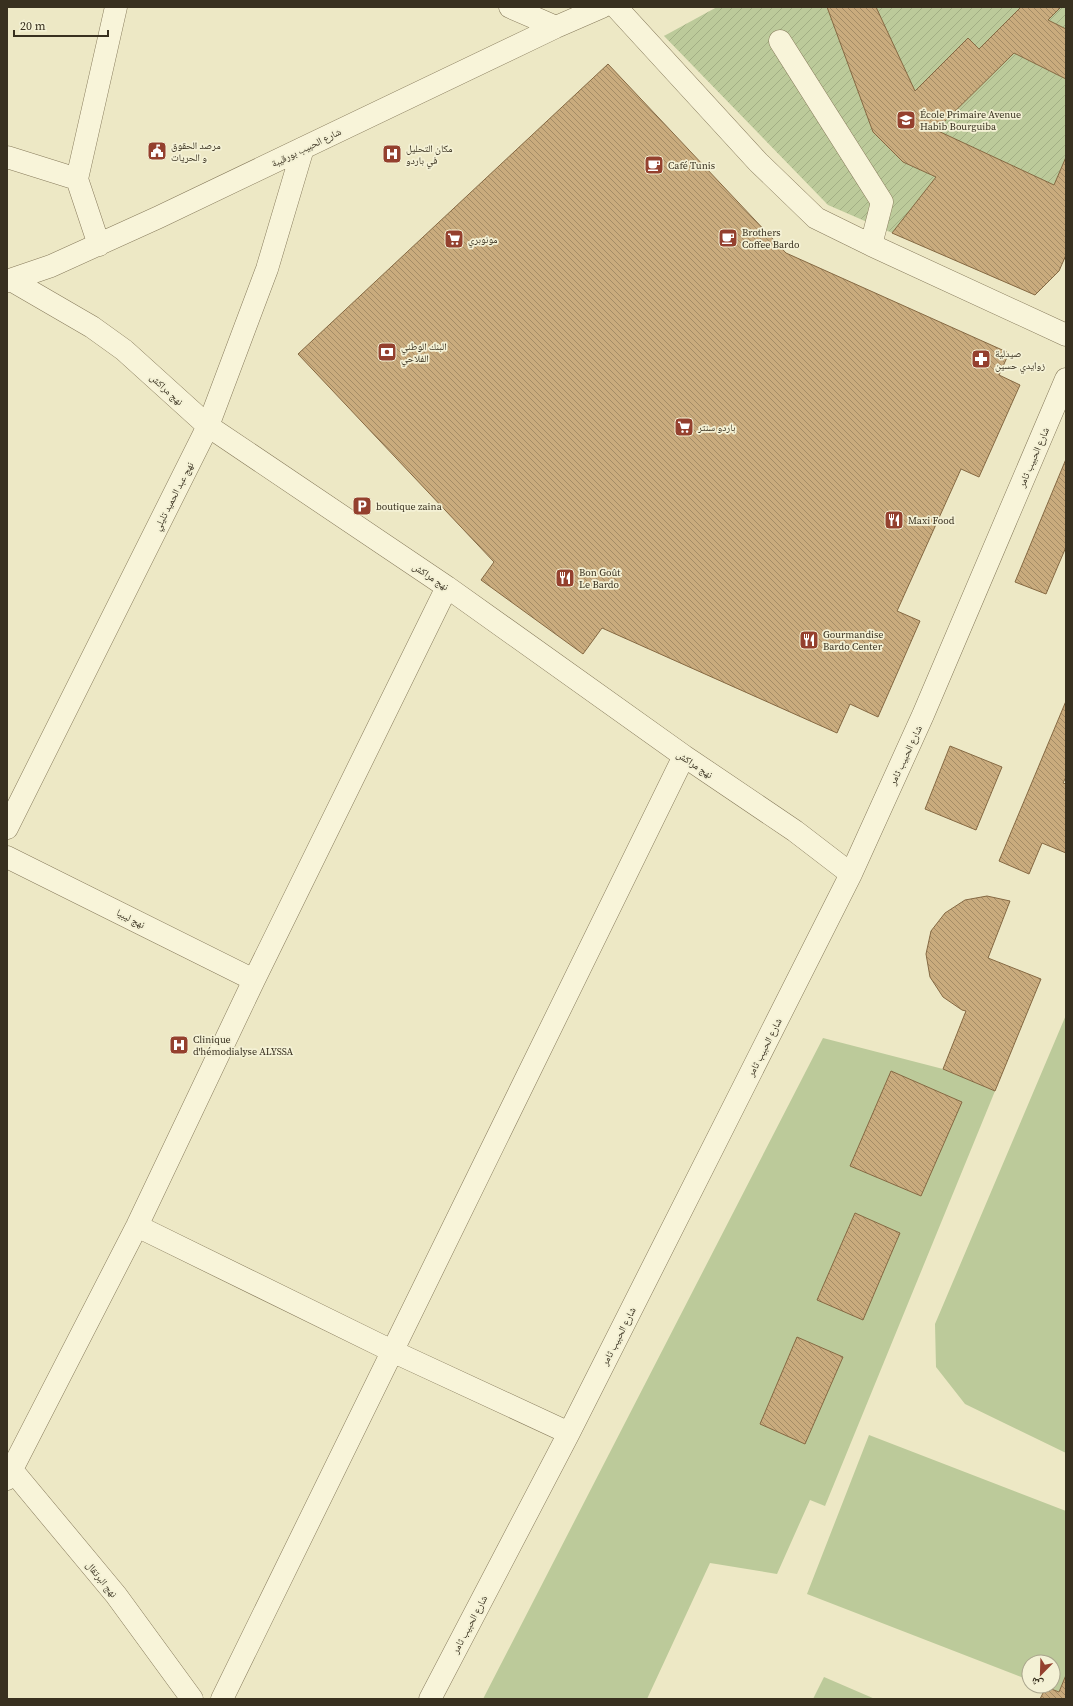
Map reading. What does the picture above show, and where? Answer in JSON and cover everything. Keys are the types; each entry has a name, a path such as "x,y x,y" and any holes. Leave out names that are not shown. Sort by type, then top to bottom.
{"street":[{"path":"99,245 77,179 116,7"},
{"path":"510,7 556,27"},
{"name":"شارع الحبيب بورقيبة","path":"9,280 51,266 99,245 556,27 602,7"},
{"path":"616,7 758,162 816,218 1066,335"},
{"path":"780,41 882,202 871,245"},
{"name":"نهج عبد الحميد تليلي","path":"7,828 208,426 267,269 303,148"},
{"path":"7,157 77,179"},
{"name":"نهج مراكش","path":"9,280 92,328 124,350 208,426 447,587 684,756 795,831 851,874"},
{"name":"شارع الحبيب ثامر","path":"430,1699 568,1433 851,874 923,715 1066,379"},
{"path":"8,1471 137,1226 254,980 447,587"},
{"path":"222,1699 684,756"},
{"name":"نهج ليبيا","path":"7,857 254,980"},
{"path":"137,1226 392,1351 568,1433"},
{"name":"نهج البرتقال","path":"8,1471 116,1596 192,1699"}],"green space":[{"name":"École Primaire Avenue Habib Bourguiba","path":"717,7 1066,7 1066,255 1059,271 1035,295 828,205 664,36"},
{"path":"1066,1015 1066,1453 965,1404 936,1367 935,1324"},
{"path":"823,1038 943,1069 995,1091 825,1506 810,1500 777,1574 710,1563 647,1699 483,1699"},
{"path":"869,1435 1066,1511 1066,1675 1061,1687 1061,1654 1021,1654 1021,1677 807,1594"},
{"path":"824,1677 875,1699 813,1699"}],"building":[{"path":"827,7 876,7 915,91 968,38 979,49 1021,7 1061,7 1048,20 1066,29 1066,79 1014,53 936,130 1054,185 1066,157 1066,255 1059,271 1035,295 892,233 936,177 903,162 873,132"},
{"name":"باردو سنتر","path":"608,64 786,253 1009,353 999,375 1020,385 979,477 961,469 897,611 920,621 878,717 850,704 837,733 602,628 583,654 481,580 494,562 298,354"},
{"path":"1066,459 1066,547 1046,594 1015,582"},
{"path":"1066,701 1066,777 1063,783 1066,784 1066,853 1042,843 1029,874 999,861"},
{"path":"950,746 1002,767 976,830 925,809"},
{"path":"987,896 1010,901 988,958 1041,979 995,1091 943,1069 966,1011 962,1010 943,997 930,977 926,954 931,931 945,913 965,900"},
{"path":"891,1071 962,1102 921,1196 850,1166"},
{"path":"855,1213 900,1233 863,1320 817,1300"},
{"path":"797,1337 843,1357 805,1444 760,1424"},
{"path":"1066,1675 1066,1699 1040,1699 1042,1694 1061,1694 1061,1687"}],"place":[{"name":"École Primaire Avenue Habib Bourguiba","path":"906,120"},
{"name":"مرصد الحقوق و الحريات","path":"157,151"},
{"name":"مكان التحليل في باردو","path":"392,154"},
{"name":"Café Tunis","path":"654,165"},
{"name":"Brothers Coffee Bardo","path":"728,238"},
{"name":"مونوبري","path":"454,239"},
{"name":"البنك الوطني الفلاحي","path":"387,352"},
{"name":"صيدلية زوايدي حسين","path":"981,359"},
{"name":"باردو سنتر","path":"684,427"},
{"name":"boutique zaina","path":"362,506"},
{"name":"Maxi Food","path":"894,520"},
{"name":"Bon Goût Le Bardo","path":"565,578"},
{"name":"Gourmandise Bardo Center","path":"809,640"},
{"name":"Clinique d'hémodialyse ALYSSA","path":"179,1045"}]}
